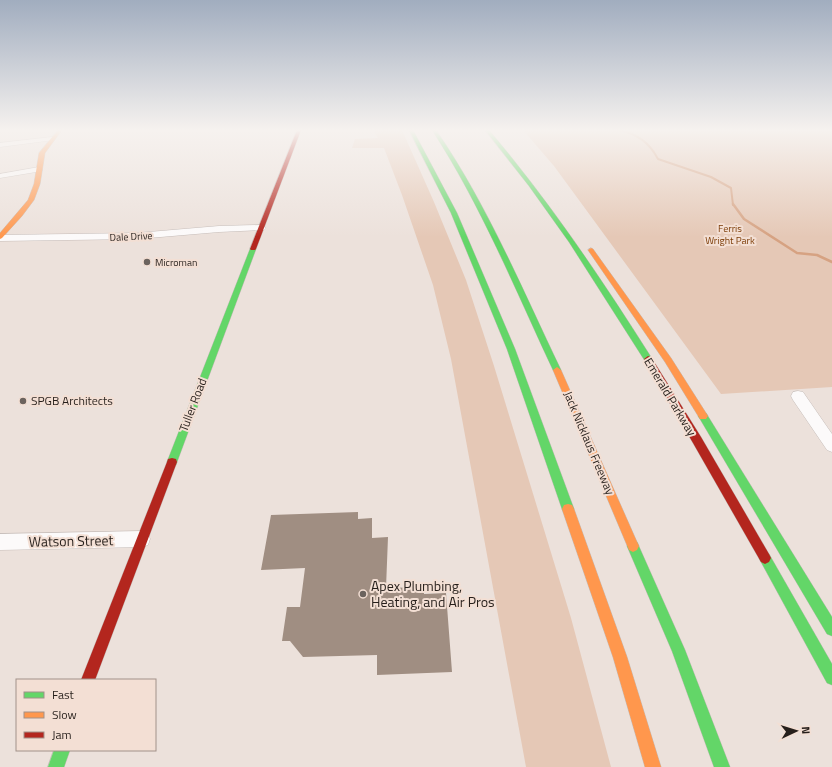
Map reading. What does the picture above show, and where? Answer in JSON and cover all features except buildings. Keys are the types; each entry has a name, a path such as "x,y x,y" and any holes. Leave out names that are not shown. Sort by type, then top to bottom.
{"main road":[{"path":"0,238 28,204 35,192 40,166"},
{"name":"Tuller Road","path":"88,679 284,166"},
{"path":"430,166 454,213 511,349 620,657 653,767"},
{"name":"Jack Nicklaus Freeway","path":"457,166 481,211 546,344 678,650 722,767"},
{"name":"Emerald Parkway","path":"517,166 563,229 645,354 735,505 832,678"},
{"path":"527,166 537,178"},
{"name":"Emerald Parkway","path":"585,240 668,360 757,503 832,629"},
{"path":"56,767 62,751"}],"street":[{"path":"0,176 39,169"},
{"name":"Dale Drive","path":"0,238 137,236 261,228"},
{"path":"798,396 832,446"},
{"name":"Watson Street","path":"0,542 142,539"}],"green space":[{"path":"391,166 418,166 466,280 494,366 571,618 611,767 526,767 451,359 433,285"},
{"name":"Ferris Wright Park","path":"554,166 832,166 832,387 721,394"}],"waterway":[{"path":"678,166 711,177 731,188 733,205"},
{"path":"733,204 744,219 797,253 817,255 832,262"}],"traffic: fast":[{"path":"430,166 454,213 511,349 568,509"},
{"path":"457,166 481,211 557,370"},
{"path":"516,166 572,242 648,359"},
{"path":"172,462 253,249"},
{"path":"703,416 832,629"},
{"path":"633,546 678,650 722,767"},
{"path":"765,558 832,678"},
{"path":"56,767 62,751"}],"traffic: slow":[{"path":"0,237 20,215 31,200 37,184 40,166"},
{"path":"591,250 668,360 703,416"},
{"path":"557,370 633,546"},
{"path":"568,509 620,657 653,767"}],"traffic: jam":[{"path":"253,249 285,166"},
{"path":"648,359 765,558"},
{"path":"88,679 172,462"}],"place":[{"name":"Microman","path":"147,262"},
{"name":"SPGB Architects","path":"23,401"},
{"name":"Apex Plumbing, Heating, and Air Pros","path":"363,594"}]}
